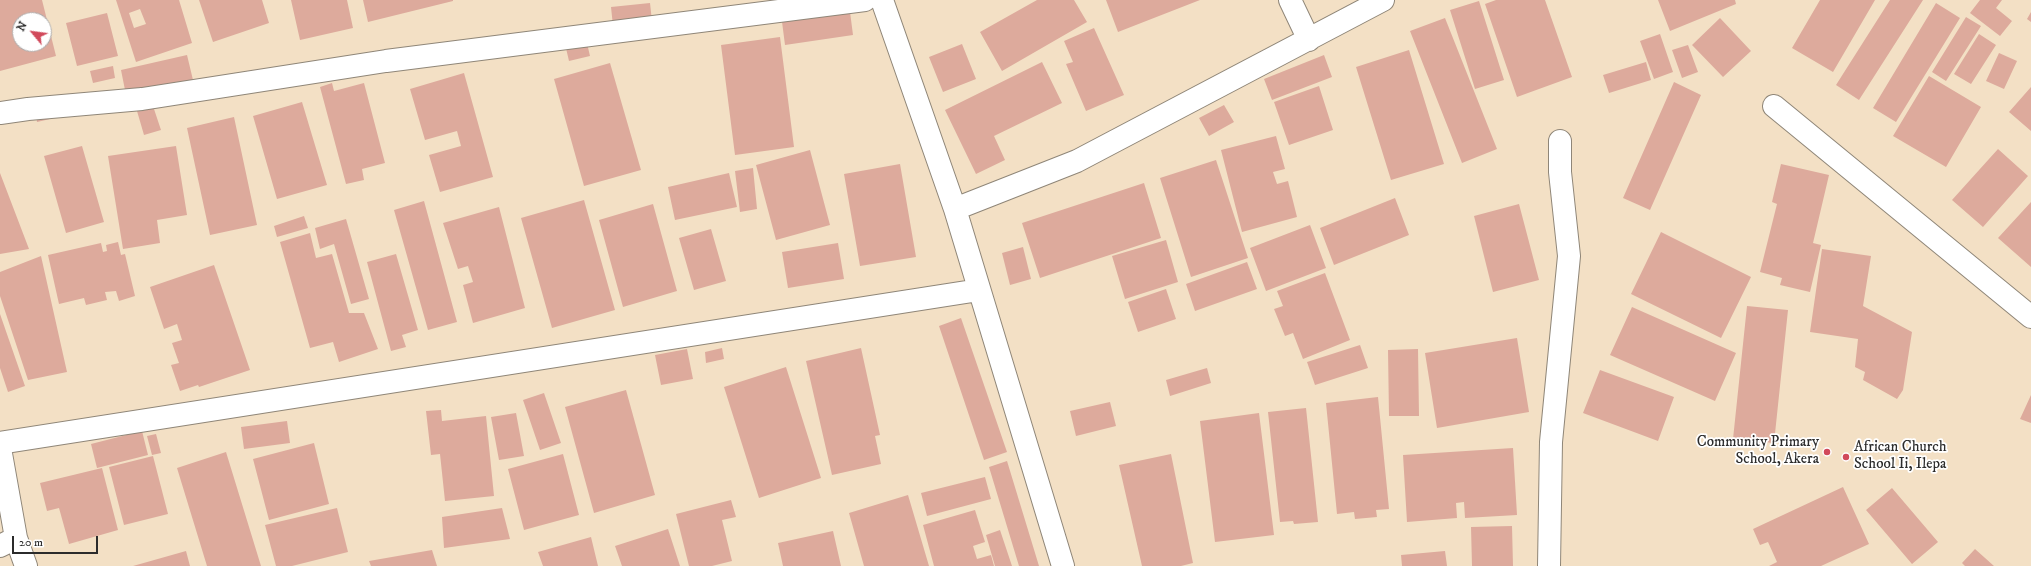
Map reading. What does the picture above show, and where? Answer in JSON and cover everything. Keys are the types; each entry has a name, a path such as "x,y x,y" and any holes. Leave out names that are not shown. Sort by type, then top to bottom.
{"street":[{"path":"0,113 28,109 142,99 386,61 865,0"},
{"path":"882,0 955,209 1063,566"},
{"path":"1290,0 1309,40"},
{"path":"955,209 1077,161 1383,0"},
{"path":"1774,106 2031,317"},
{"path":"1549,566 1551,442 1569,256 1560,172 1560,141"},
{"path":"0,443 979,290"},
{"path":"0,448 8,542 26,566"}],"building":[{"path":"0,0 42,0 45,12 12,12 12,52 52,52 52,40 56,56 0,71"},
{"path":"116,0 179,0 192,43 136,62","holes":["140,9 146,24 134,28 129,13"]},
{"path":"199,0 262,0 269,23 213,42"},
{"path":"291,0 347,0 353,28 300,40"},
{"path":"363,0 453,0 453,1 368,22"},
{"path":"1037,0 1074,0 1087,22 1002,71 980,32"},
{"path":"1106,0 1200,0 1118,32"},
{"path":"1496,0 1545,0 1572,77 1517,97 1485,4"},
{"path":"1658,0 1735,0 1736,4 1670,31"},
{"path":"1820,0 1875,0 1833,72 1792,48"},
{"path":"1890,0 1923,0 1859,100 1836,85"},
{"path":"1980,0 2002,0 1996,8 2012,21 2000,36 1970,13"},
{"path":"1479,1 1504,80 1475,89 1450,10"},
{"path":"650,3 652,21 613,26 611,7"},
{"path":"1936,3 1960,18 1896,122 1873,108"},
{"path":"849,4 853,35 785,45 781,14"},
{"path":"2031,12 2031,22 2027,19"},
{"path":"107,13 118,56 77,66 66,23"},
{"path":"1966,17 1981,26 1946,81 1932,72"},
{"path":"1445,18 1497,149 1462,163 1410,31"},
{"path":"1720,18 1751,51 1723,77 1692,45"},
{"path":"1094,28 1124,95 1086,111 1066,64 1073,62 1064,41"},
{"path":"1660,34 1673,72 1654,79 1640,41"},
{"path":"1979,34 1996,45 1971,84 1954,74"},
{"path":"780,37 794,147 735,155 721,45"},
{"path":"586,39 590,56 569,61 565,44"},
{"path":"962,44 976,79 943,92 929,57"},
{"path":"1688,45 1698,72 1682,78 1672,50"},
{"path":"1409,50 1444,164 1391,180 1356,67"},
{"path":"1999,53 2017,61 2004,89 1986,81"},
{"path":"187,55 193,80 126,95 121,70"},
{"path":"1324,55 1332,77 1272,100 1264,79"},
{"path":"1042,62 1062,103 994,136 1005,160 976,174 945,110"},
{"path":"1646,62 1651,80 1609,93 1603,75"},
{"path":"610,63 641,170 584,186 554,79"},
{"path":"113,66 115,78 93,83 90,71"},
{"path":"464,73 493,177 440,192 429,155 461,146 457,131 425,140 410,89"},
{"path":"1929,76 1981,107 1946,167 1893,136"},
{"path":"1674,82 1701,95 1650,210 1623,198"},
{"path":"332,83 334,91 364,83 385,163 362,169 364,180 346,184 320,87"},
{"path":"1319,86 1333,130 1289,145 1274,102"},
{"path":"2031,87 2031,131 2009,112"},
{"path":"302,102 327,185 277,199 253,116"},
{"path":"1224,105 1234,122 1209,136 1199,118"},
{"path":"153,106 161,130 144,135 137,111"},
{"path":"49,113 50,119 37,122 36,116"},
{"path":"234,117 257,225 210,235 187,128"},
{"path":"1276,136 1285,169 1273,172 1277,184 1288,181 1297,217 1242,232 1221,150"},
{"path":"82,146 104,222 66,233 44,156"},
{"path":"176,146 187,215 157,220 160,243 123,249 108,156"},
{"path":"1998,149 2028,176 1983,227 1952,200"},
{"path":"810,150 830,225 776,240 756,165"},
{"path":"1216,160 1248,258 1191,277 1160,178"},
{"path":"900,164 916,257 860,266 844,174"},
{"path":"1781,164 1829,175 1813,243 1821,245 1810,292 1780,285 1782,278 1760,272 1777,204 1772,202"},
{"path":"753,168 757,209 740,212 735,171"},
{"path":"0,173 29,249 0,254"},
{"path":"729,173 737,207 675,220 668,187"},
{"path":"1144,183 1161,238 1040,278 1022,223"},
{"path":"1395,198 1409,235 1334,265 1320,228"},
{"path":"584,200 615,310 552,328 521,218"},
{"path":"424,201 457,322 428,330 394,210"},
{"path":"2031,202 2031,267 1998,238"},
{"path":"653,204 677,291 623,307 599,220"},
{"path":"1519,204 1539,280 1493,292 1474,216"},
{"path":"499,207 525,308 473,323 463,285 473,282 468,266 458,269 443,223"},
{"path":"304,216 308,228 277,237 274,226"},
{"path":"346,219 369,299 351,304 334,244 320,249 315,228"},
{"path":"1310,225 1326,268 1266,291 1250,248"},
{"path":"711,229 726,281 694,290 679,238"},
{"path":"1661,232 1751,277 1721,338 1631,294"},
{"path":"310,233 316,258 332,254 349,313 364,313 378,349 339,362 333,342 310,348 280,242"},
{"path":"1166,240 1178,282 1125,299 1112,256"},
{"path":"118,242 121,255 125,254 135,296 119,301 116,291 105,292 107,300 86,305 84,298 59,304 48,255 101,243 103,252 107,251 106,245"},
{"path":"838,243 844,279 788,288 782,252"},
{"path":"1023,247 1031,279 1010,285 1002,253"},
{"path":"1822,249 1871,256 1863,306 1912,332 1903,390 1897,399 1863,380 1865,372 1855,367 1858,339 1810,332"},
{"path":"396,254 418,330 402,335 406,347 391,351 367,262"},
{"path":"41,256 67,372 28,380 0,296 0,272"},
{"path":"1247,262 1257,289 1195,311 1186,284"},
{"path":"214,265 250,370 199,387 198,385 180,391 171,365 179,363 172,343 182,340 177,324 164,329 150,287"},
{"path":"1325,273 1350,340 1303,359 1293,333 1285,336 1274,309 1283,306 1277,291"},
{"path":"1166,289 1176,319 1138,332 1128,302"},
{"path":"1747,306 1788,310 1774,443 1733,439"},
{"path":"1632,307 1736,353 1715,401 1610,355"},
{"path":"0,314 25,386 8,392 0,368"},
{"path":"961,318 1007,452 984,460 939,326"},
{"path":"1517,338 1529,412 1437,428 1425,353"},
{"path":"1360,345 1368,368 1315,385 1307,362"},
{"path":"722,348 724,359 706,363 705,352"},
{"path":"861,348 880,435 875,436 881,464 832,475 806,361"},
{"path":"687,349 693,379 661,385 655,355"},
{"path":"1418,349 1419,416 1389,416 1388,350"},
{"path":"786,367 821,478 759,498 724,387"},
{"path":"1207,368 1211,383 1170,396 1166,380"},
{"path":"1600,370 1674,397 1658,441 1583,413"},
{"path":"626,390 655,495 594,513 565,407"},
{"path":"544,393 561,443 540,450 523,400"},
{"path":"2031,395 2031,423 2020,419"},
{"path":"1378,397 1389,509 1376,510 1377,517 1355,519 1354,512 1337,514 1326,403"},
{"path":"1110,402 1116,426 1076,436 1070,411"},
{"path":"1306,408 1318,522 1294,524 1293,521 1280,522 1268,412"},
{"path":"441,410 442,421 486,416 494,496 445,501 440,454 431,455 426,411"},
{"path":"516,413 524,456 499,460 491,417"},
{"path":"1259,413 1274,535 1215,542 1200,421"},
{"path":"287,421 290,443 244,449 241,427"},
{"path":"142,431 148,455 97,468 91,444"},
{"path":"156,434 161,453 152,455 147,436"},
{"path":"314,443 329,504 269,520 253,459"},
{"path":"1513,448 1517,515 1465,518 1464,502 1456,503 1457,518 1407,522 1403,455"},
{"path":"226,452 261,566 207,566 177,468"},
{"path":"563,454 579,515 524,530 508,469"},
{"path":"1171,454 1193,563 1181,566 1142,566 1119,465"},
{"path":"153,456 168,514 124,525 109,467"},
{"path":"1007,461 1039,566 1019,566 989,467"},
{"path":"102,468 118,530 69,544 59,508 47,511 40,483"},
{"path":"985,477 991,499 927,516 921,493"},
{"path":"1843,487 1869,544 1821,566 1769,566 1777,562 1768,542 1760,545 1753,529"},
{"path":"1892,488 1938,542 1912,564 1866,510"},
{"path":"908,495 929,566 864,566 849,513"},
{"path":"731,500 736,517 722,520 732,561 712,566 689,566 676,514"},
{"path":"337,508 348,552 292,566 276,566 265,525"},
{"path":"502,508 510,539 444,548 442,517"},
{"path":"975,510 985,542 973,546 977,559 991,555 994,566 934,566 923,525"},
{"path":"1512,526 1513,566 1472,566 1471,527"},
{"path":"668,529 680,566 622,566 615,546"},
{"path":"1000,530 1012,566 995,566 986,535"},
{"path":"833,531 841,566 783,566 778,543"},
{"path":"591,537 598,566 543,566 538,552"},
{"path":"1975,549 1994,566 1965,566 1962,563"},
{"path":"432,550 437,566 371,566 369,561"},
{"path":"186,551 190,566 133,566"},
{"path":"1445,551 1447,566 1402,566 1401,555"}],"place":[{"name":"Community Primary School, Akera","path":"1827,452"},
{"name":"African Church School Ii, Ilepa","path":"1846,457"}]}
